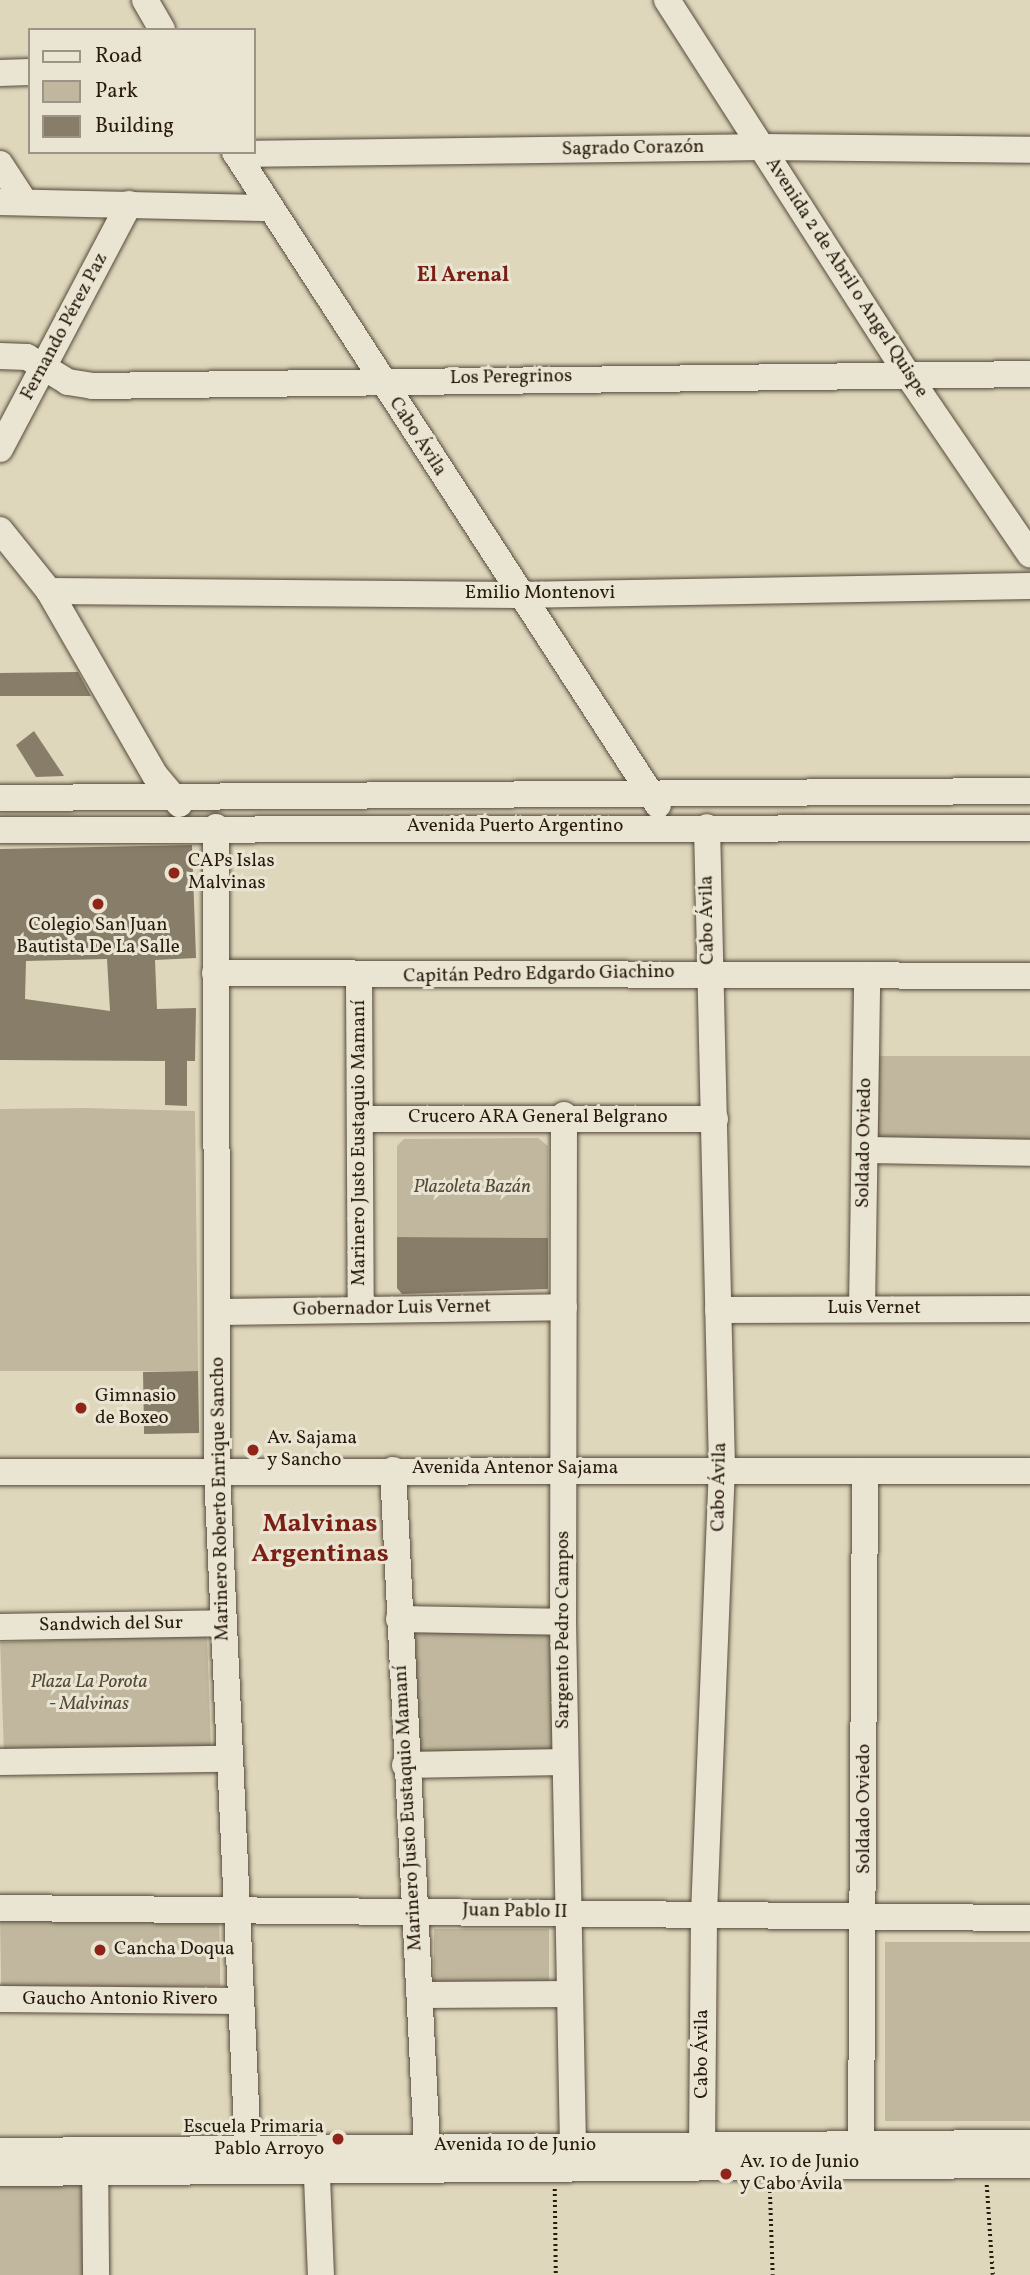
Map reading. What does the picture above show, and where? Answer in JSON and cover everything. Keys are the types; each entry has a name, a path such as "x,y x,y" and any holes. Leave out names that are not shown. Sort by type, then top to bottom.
{"street":[{"path":"145,0 161,28"},
{"name":"Avenida 2 de Abril o Angel Quispe","path":"667,0 905,371 1030,554"},
{"path":"0,73 28,72"},
{"name":"Sagrado Corazón","path":"256,153 762,147 1030,150"},
{"name":"Cabo Ávila","path":"236,154 518,595 653,794 667,827"},
{"path":"0,164 12,202 270,208"},
{"name":"Fernando Pérez Paz","path":"0,449 129,204"},
{"name":"Los Peregrinos","path":"0,356 27,357 68,382 92,386 905,371 1030,374"},
{"path":"0,530 49,591 155,775 183,808 181,829"},
{"name":"Emilio Montenovi","path":"49,591 518,595 1030,586"},
{"name":"Avenida Puerto Argentino","path":"0,798 1030,792"},
{"name":"Avenida Puerto Argentino","path":"0,830 216,827 1030,828"},
{"name":"Marinero Roberto Enrique Sancho","path":"216,827 215,973 220,1312 217,1472 226,1759 237,1907 249,2161"},
{"name":"Cabo Ávila","path":"702,2147 704,1914 722,1468 707,827"},
{"name":"Capitán Pedro Edgardo Giachino","path":"215,973 359,977 709,973 1030,976"},
{"name":"Soldado Oviedo","path":"862,1309 867,976"},
{"name":"Marinero Justo Eustaquio Mamaní","path":"359,977 361,1310"},
{"name":"Crucero ARA General Belgrano","path":"360,1119 564,1115 715,1119"},
{"name":"Sargento Pedro Campos","path":"564,1115 563,1622 573,2146"},
{"path":"866,1150 1030,1153"},
{"name":"Gobernador Luis Vernet","path":"220,1312 564,1307"},
{"name":"Luis Vernet","path":"718,1310 1030,1309"},
{"name":"Avenida Antenor Sajama","path":"0,1472 722,1468 1030,1471"},
{"name":"Marinero Justo Eustaquio Mamaní","path":"393,1469 404,1765 415,1910 427,2146"},
{"name":"Soldado Oviedo","path":"861,2146 865,1917 865,1471"},
{"path":"399,1619 563,1622"},
{"name":"Sandwich del Sur","path":"0,1627 221,1623"},
{"path":"0,1762 226,1759"},
{"path":"404,1765 565,1762"},
{"name":"Juan Pablo II","path":"0,1908 237,1907 1030,1918"},
{"path":"419,1995 570,1994"},
{"name":"Gaucho Antonio Rivero","path":"0,1999 240,2001"},
{"name":"Avenida 10 de Junio","path":"317,2161 427,2146 702,2147 1030,2143"},
{"name":"Avenida 10 de Junio","path":"0,2151 95,2161 317,2161 555,2166 1030,2165"},
{"path":"95,2161 96,2275"},
{"name":"Avenida 10 de Junio","path":"0,2173 95,2161"},
{"path":"317,2161 321,2275"}],"path":[{"path":"555,2166 556,2275"},
{"path":"769,2166 773,2275"},
{"path":"986,2166 993,2275"}],"green space":[{"path":"876,1056 1030,1056 1030,1141 876,1141"},
{"path":"0,1109 195,1111 198,1371 0,1371"},
{"name":"Plazoleta Bazán","path":"538,1138 548,1146 548,1238 397,1237 397,1146 404,1139"},
{"path":"409,1628 553,1628 553,1755 409,1755"},
{"name":"Plaza La Porota - Malvinas","path":"207,1635 211,1748 4,1755 0,1642"},
{"path":"219,1914 220,1986 1,1990 0,1918"},
{"path":"434,1929 549,1929 549,1984 434,1984"},
{"path":"885,1942 1030,1942 1030,2121 885,2121"},
{"path":"0,2180 87,2180 87,2275 0,2275"}],"building":[{"path":"78,672 91,696 0,696 0,673"},
{"path":"34,731 64,776 36,777 16,745"},
{"path":"192,845 196,958 155,960 157,1009 196,1008 195,1061 187,1061 187,1106 165,1105 165,1061 0,1060 0,849","holes":["107,959 110,1011 25,999 26,961"]},
{"path":"397,1237 548,1238 548,1289 402,1294 397,1288"},
{"path":"198,1371 199,1433 144,1434 143,1372"}],"place":[{"name":"CAPs Islas Malvinas","path":"174,873"},
{"name":"Colegio San Juan Bautista De La Salle","path":"98,904"},
{"name":"Gimnasio de Boxeo","path":"81,1408"},
{"name":"Av. Sajama y Sancho","path":"253,1450"},
{"name":"Cancha Doqua","path":"100,1950"},
{"name":"Escuela Primaria Pablo Arroyo","path":"338,2139"},
{"name":"Av. 10 de Junio y Cabo Ávila","path":"726,2174"}],"district":[{"name":"El Arenal","path":"463,276"},
{"name":"Malvinas Argentinas","path":"320,1540"}]}
